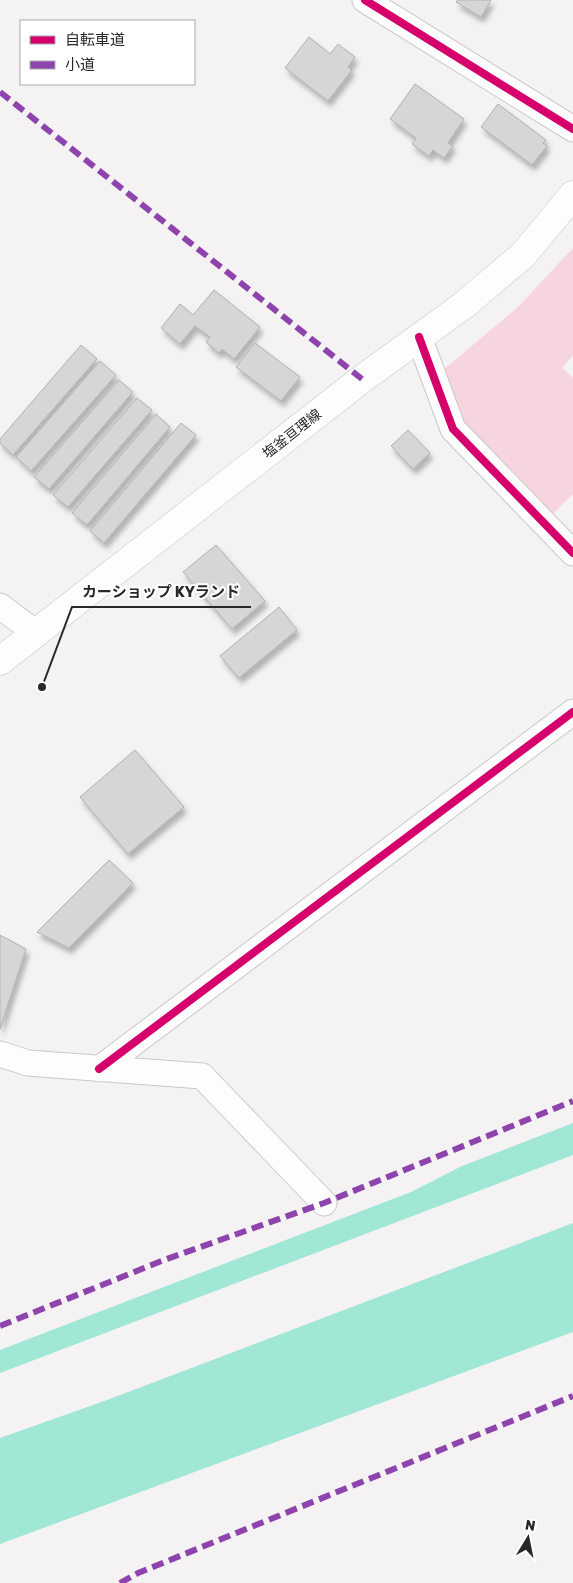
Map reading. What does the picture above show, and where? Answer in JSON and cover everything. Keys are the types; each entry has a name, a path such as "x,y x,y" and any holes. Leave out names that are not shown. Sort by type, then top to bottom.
{"main road":[{"name":"塩釜亘理線","path":"0,661 354,385 464,304 524,254 573,195"}],"street":[{"path":"365,0 573,129"},
{"path":"419,337 453,429 573,553"},
{"path":"0,606 36,633"},
{"path":"99,1069 573,712"},
{"path":"0,1054 28,1063 202,1076 324,1203"}],"shaded area":[{"path":"573,248 573,355 562,368 573,378 573,494 554,513 540,509 460,421 443,370 517,308"},
{"path":"573,1123 573,1155 0,1373 0,1350 411,1192 462,1166"},
{"path":"573,1223 573,1332 0,1544 0,1438 107,1400"}],"building":[{"path":"458,0 491,0 481,17 456,2"},
{"path":"309,37 330,54 338,44 355,57 348,67 352,70 328,101 285,68"},
{"path":"415,84 464,119 448,143 453,146 444,158 433,150 429,156 412,144 416,138 390,119"},
{"path":"498,104 546,140 543,143 547,146 532,165 481,127"},
{"path":"214,290 260,327 234,359 222,349 219,353 206,342 210,337 195,326 180,344 161,328 180,304 193,315"},
{"path":"255,343 300,377 281,401 236,367"},
{"path":"81,345 97,359 13,455 0,443 0,439"},
{"path":"100,361 116,375 31,471 16,457"},
{"path":"119,380 133,392 49,489 34,477"},
{"path":"137,398 152,410 68,507 53,495"},
{"path":"156,414 170,427 87,525 72,513"},
{"path":"181,423 196,435 104,543 90,531"},
{"path":"408,430 430,453 413,469 391,446"},
{"path":"216,545 265,601 232,629 183,572"},
{"path":"279,607 297,630 239,678 220,656"},
{"path":"135,750 184,807 128,854 80,797"},
{"path":"109,860 133,883 69,948 37,932"},
{"path":"0,935 26,949 0,1029"}],"marked path":[{"path":"0,92 362,379"},
{"path":"0,1326 164,1260 324,1203 573,1101"},
{"path":"120,1583 138,1573 573,1396"}],"cycle path":[{"path":"365,0 573,129"},
{"path":"419,337 453,429 573,553"},
{"path":"99,1069 573,712"}],"place":[{"name":"カーショップ KYランド","path":"42,687"}]}
